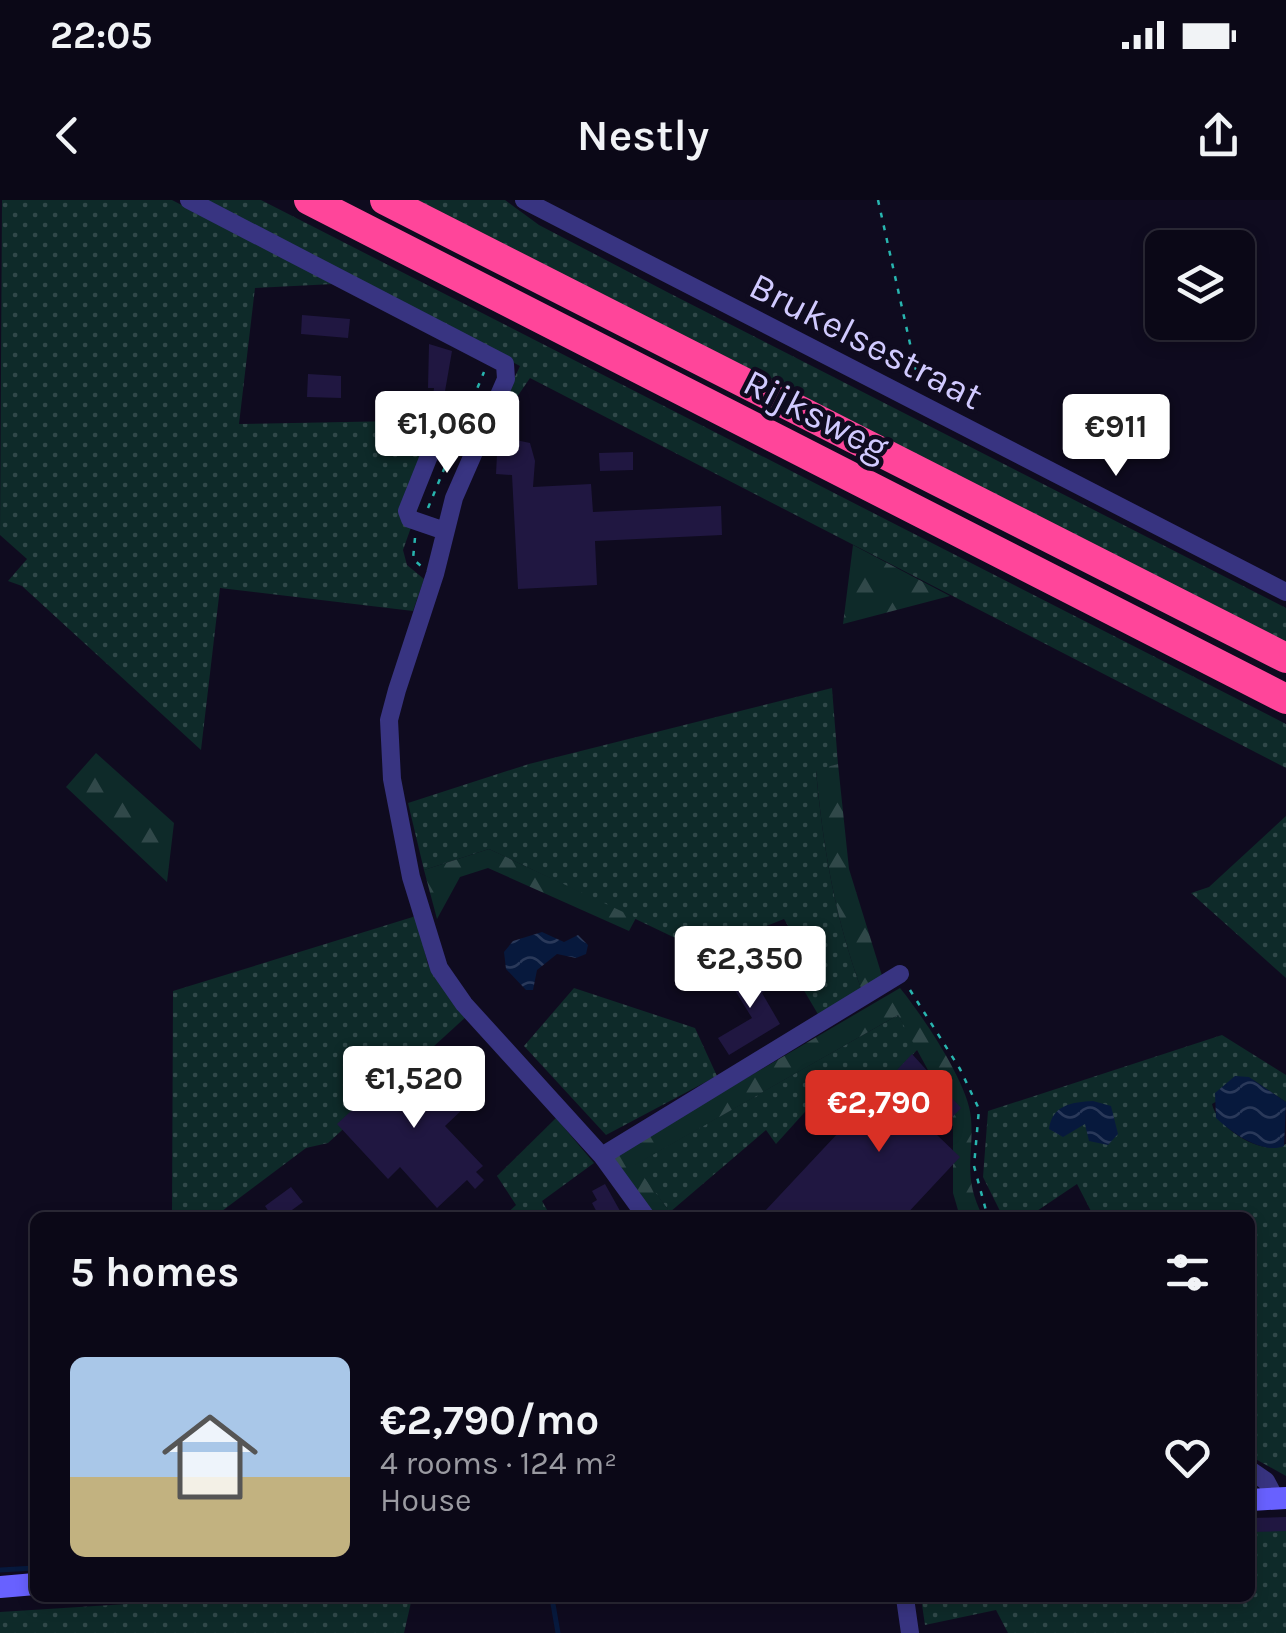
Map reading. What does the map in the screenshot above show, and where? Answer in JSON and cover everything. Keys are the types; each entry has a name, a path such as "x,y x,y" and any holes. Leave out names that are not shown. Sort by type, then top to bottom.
{"highway":[{"name":"Rijksweg","path":"309,200 1286,699"},
{"name":"Rijksweg","path":"385,200 1286,658"}],"street":[{"path":"189,200 505,364 506,379 464,472 389,720 392,779 411,877 439,968 449,985 602,1156 643,1212"},
{"name":"Brukelsestraat","path":"524,200 1286,592"},
{"path":"441,426 407,511 410,520 445,531"},
{"path":"602,1156 900,974"},
{"path":"1255,1473 1281,1498"},
{"path":"1255,1500 1281,1498"},
{"path":"0,1586 30,1584"},
{"path":"906,1602 910,1633"}],"path":[{"path":"878,200 924,408"},
{"path":"900,974 960,1069 979,1109 974,1166 986,1212"}],"green space":[{"path":"2,200 172,200 333,284 255,288 239,424 449,420 403,550 407,565 424,579 413,611 220,588 201,750 22,586 8,581 27,559 0,535"},
{"path":"206,200 261,200 1286,724 1286,768 530,378 481,450 520,366"},
{"path":"417,200 505,200 539,225 669,293 1286,608 1286,643"},
{"path":"853,545 950,596 843,624"},
{"path":"832,688 838,764 816,771 832,882 844,937 862,991 819,1016 789,965 805,955 784,919 764,927 769,950 738,968 489,849 424,870 408,803 529,764"},
{"path":"96,753 174,823 167,882 66,787"},
{"path":"838,764 849,869 883,979 862,991 837,909 819,799 816,770"},
{"path":"1286,816 1286,978 1191,893 1209,887"},
{"path":"489,849 636,918 629,931 488,868 460,877 437,919 424,870"},
{"path":"416,916 428,965 468,1015 328,1143 306,1148 221,1212 172,1212 173,991"},
{"path":"574,988 695,1028 717,1076 606,1135 524,1046"},
{"path":"900,988 943,1050 962,1087 971,1118 971,1178 981,1212 959,1212 953,1193 953,1116 898,1015 635,1165 670,1212 651,1212 610,1158"},
{"path":"898,1015 918,1049 842,1129 813,1103 776,1144 766,1130 670,1212 634,1165"},
{"path":"1222,1035 1286,1075 1286,1102 1253,1080 1212,1104 1222,1122 1242,1138 1265,1147 1286,1144 1286,1476 1255,1459 1255,1212 1091,1212 1077,1184 1035,1212 1000,1212 983,1177 988,1111"},
{"path":"556,1118 594,1163 542,1201 548,1212 508,1212 516,1205 497,1176"},
{"path":"1286,1523 1286,1633 1008,1633 996,1610 925,1625 922,1602 1255,1602 1255,1525"},
{"path":"159,1602 411,1602 404,1633 0,1633 0,1612"}],"water":[{"path":"542,932 564,942 578,935 588,945 586,954 576,958 557,954 537,970 533,990 526,990 506,969 504,952 513,941"},
{"path":"1235,1076 1249,1077 1286,1102 1284,1146 1257,1145 1216,1118 1215,1093"},
{"path":"1093,1101 1111,1106 1118,1134 1108,1145 1089,1141 1085,1124 1063,1137 1049,1129 1059,1110"}],"building":[{"path":"302,315 350,319 348,338 301,334"},
{"path":"429,344 452,351 444,397 433,395 434,388 428,388"},
{"path":"308,374 341,376 341,398 307,397"},
{"path":"511,439 530,443 535,461 533,487 591,484 593,512 721,506 722,535 595,541 597,585 518,589 512,475 496,474 497,454 510,455"},
{"path":"633,452 633,470 600,471 599,453"},
{"path":"740,968 749,983 766,972 774,985 762,993 780,1024 729,1055 718,1038 752,1018 726,976"},
{"path":"415,1052 465,1107 445,1126 483,1166 476,1172 484,1180 475,1189 467,1180 437,1208 400,1167 388,1179 337,1124"},
{"path":"912,1054 961,1108 936,1134 960,1157 909,1212 765,1211"},
{"path":"605,1184 621,1212 597,1212 592,1191"},
{"path":"291,1187 303,1202 289,1212 269,1212 265,1206"},
{"path":"1286,1517 1286,1531 1255,1532 1255,1518"}],"waterway":[{"path":"0,1570 30,1568"},
{"path":"553,1602 558,1633"}]}
